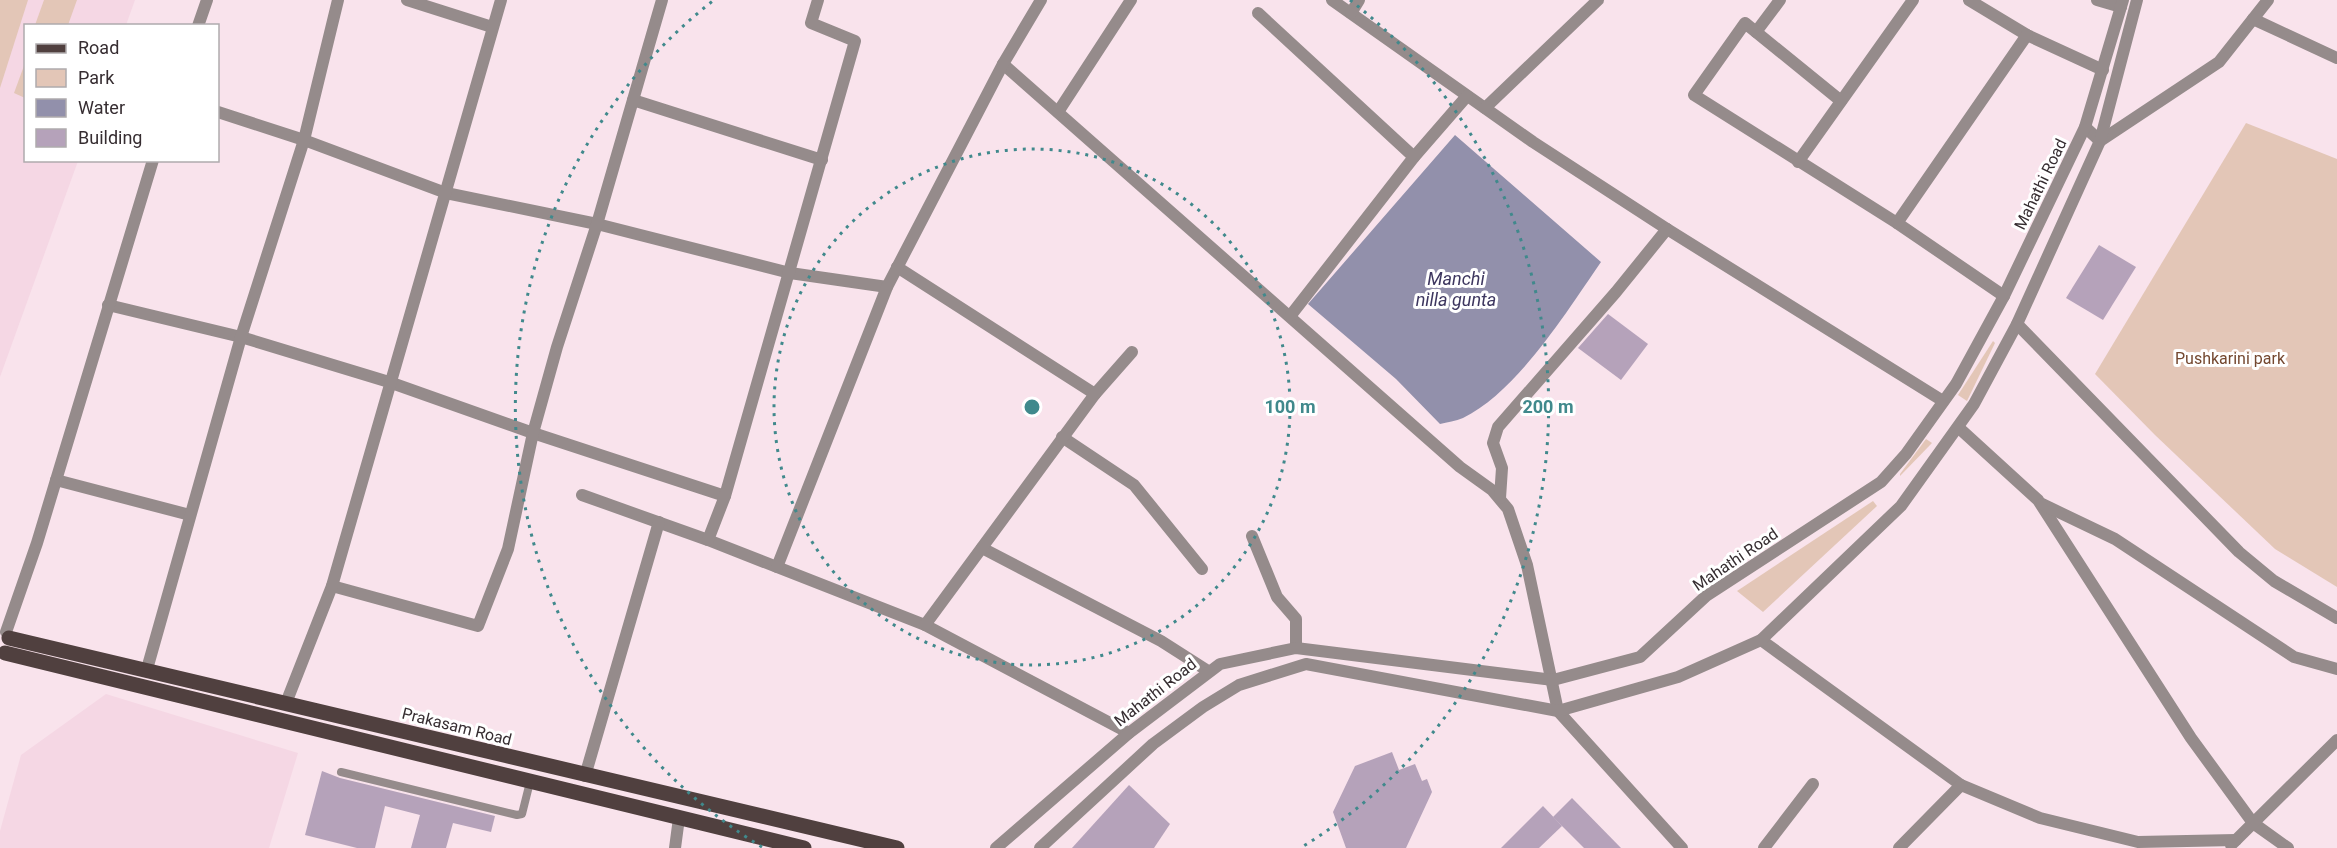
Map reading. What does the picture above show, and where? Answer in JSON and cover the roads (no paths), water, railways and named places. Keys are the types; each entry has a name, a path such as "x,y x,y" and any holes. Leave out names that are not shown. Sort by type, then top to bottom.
{"main road":[{"name":"Prakasam Road","path":"3,646 147,669 585,776 897,848"},
{"path":"3,646 777,845 804,848"}],"street":[{"path":"199,24 207,0"},
{"path":"147,669 241,337 304,140 338,0"},
{"path":"407,0 492,27"},
{"path":"286,703 332,586 501,0"},
{"path":"332,586 478,626 508,549 533,433 557,347 597,224 661,0"},
{"path":"708,540 725,496 855,41 811,23 818,0"},
{"path":"777,567 887,287 1003,64 1041,0"},
{"path":"1058,112 1131,0"},
{"path":"1332,0 1467,96 1667,229 1943,401"},
{"path":"1351,13 1359,0"},
{"path":"1485,108 1598,0"},
{"path":"1756,32 1780,0"},
{"path":"1798,162 1912,0"},
{"path":"1969,0 2027,34 2103,70"},
{"path":"2097,0 2122,4"},
{"path":"1040,848 1153,744 1203,707 1239,685 1306,664 1558,711 1678,677 1761,640 1901,506 1959,428 2017,324 2100,141 2137,0"},
{"path":"2100,141 2219,62 2268,0"},
{"name":"Mahathi Road","path":"996,848 1129,733 1208,671 1237,659 1296,648 1553,680 1640,657 1706,596 1881,482 1906,454 1956,384 2004,296 2085,127 2122,4"},
{"path":"1258,13 1414,157"},
{"path":"2253,19 2337,58"},
{"path":"1841,101 1745,23 1694,95 1898,223 2004,296"},
{"path":"1898,223 2027,34"},
{"path":"1003,64 1291,315 1460,467 1500,498 1509,509 1527,565 1558,711 1682,848"},
{"path":"1291,315 1414,157 1467,96"},
{"path":"633,100 822,160"},
{"path":"219,112 304,140 446,193 597,224 790,273 887,287"},
{"path":"2085,127 2100,141"},
{"path":"3,646 152,162"},
{"path":"1500,498 1502,468 1493,443 1498,427 1616,292 1667,229"},
{"path":"897,267 1095,394"},
{"path":"108,305 241,337 389,382 533,433 725,496"},
{"path":"2017,324 2239,552 2274,581 2337,618"},
{"path":"926,625 1062,437 1095,394 1132,352"},
{"path":"1959,428 2041,504 2192,738 2253,823 2288,848"},
{"path":"1062,437 1134,485 1202,569"},
{"path":"56,480 190,515"},
{"path":"582,495 708,540 926,625 1129,733"},
{"path":"2041,504 2115,539 2294,657 2337,669"},
{"path":"585,776 658,522"},
{"path":"1252,536 1277,597 1296,619 1296,648"},
{"path":"982,548 1161,641 1208,671"},
{"path":"1761,640 1961,785 2040,818 2138,842 2232,844 2337,740"},
{"path":"1764,848 1813,783"},
{"path":"1899,848 1961,785"},
{"path":"675,848 679,819"}],"lane":[{"path":"341,772 517,815 522,814 525,809 530,782"}],"water":[{"name":"Manchi nilla gunta","path":"1455,135 1601,262 1557,326 1522,370 1483,406 1463,418 1440,424 1396,379 1308,304"}],"park label":[{"name":"Pushkarini park","path":"2230,358"}]}
